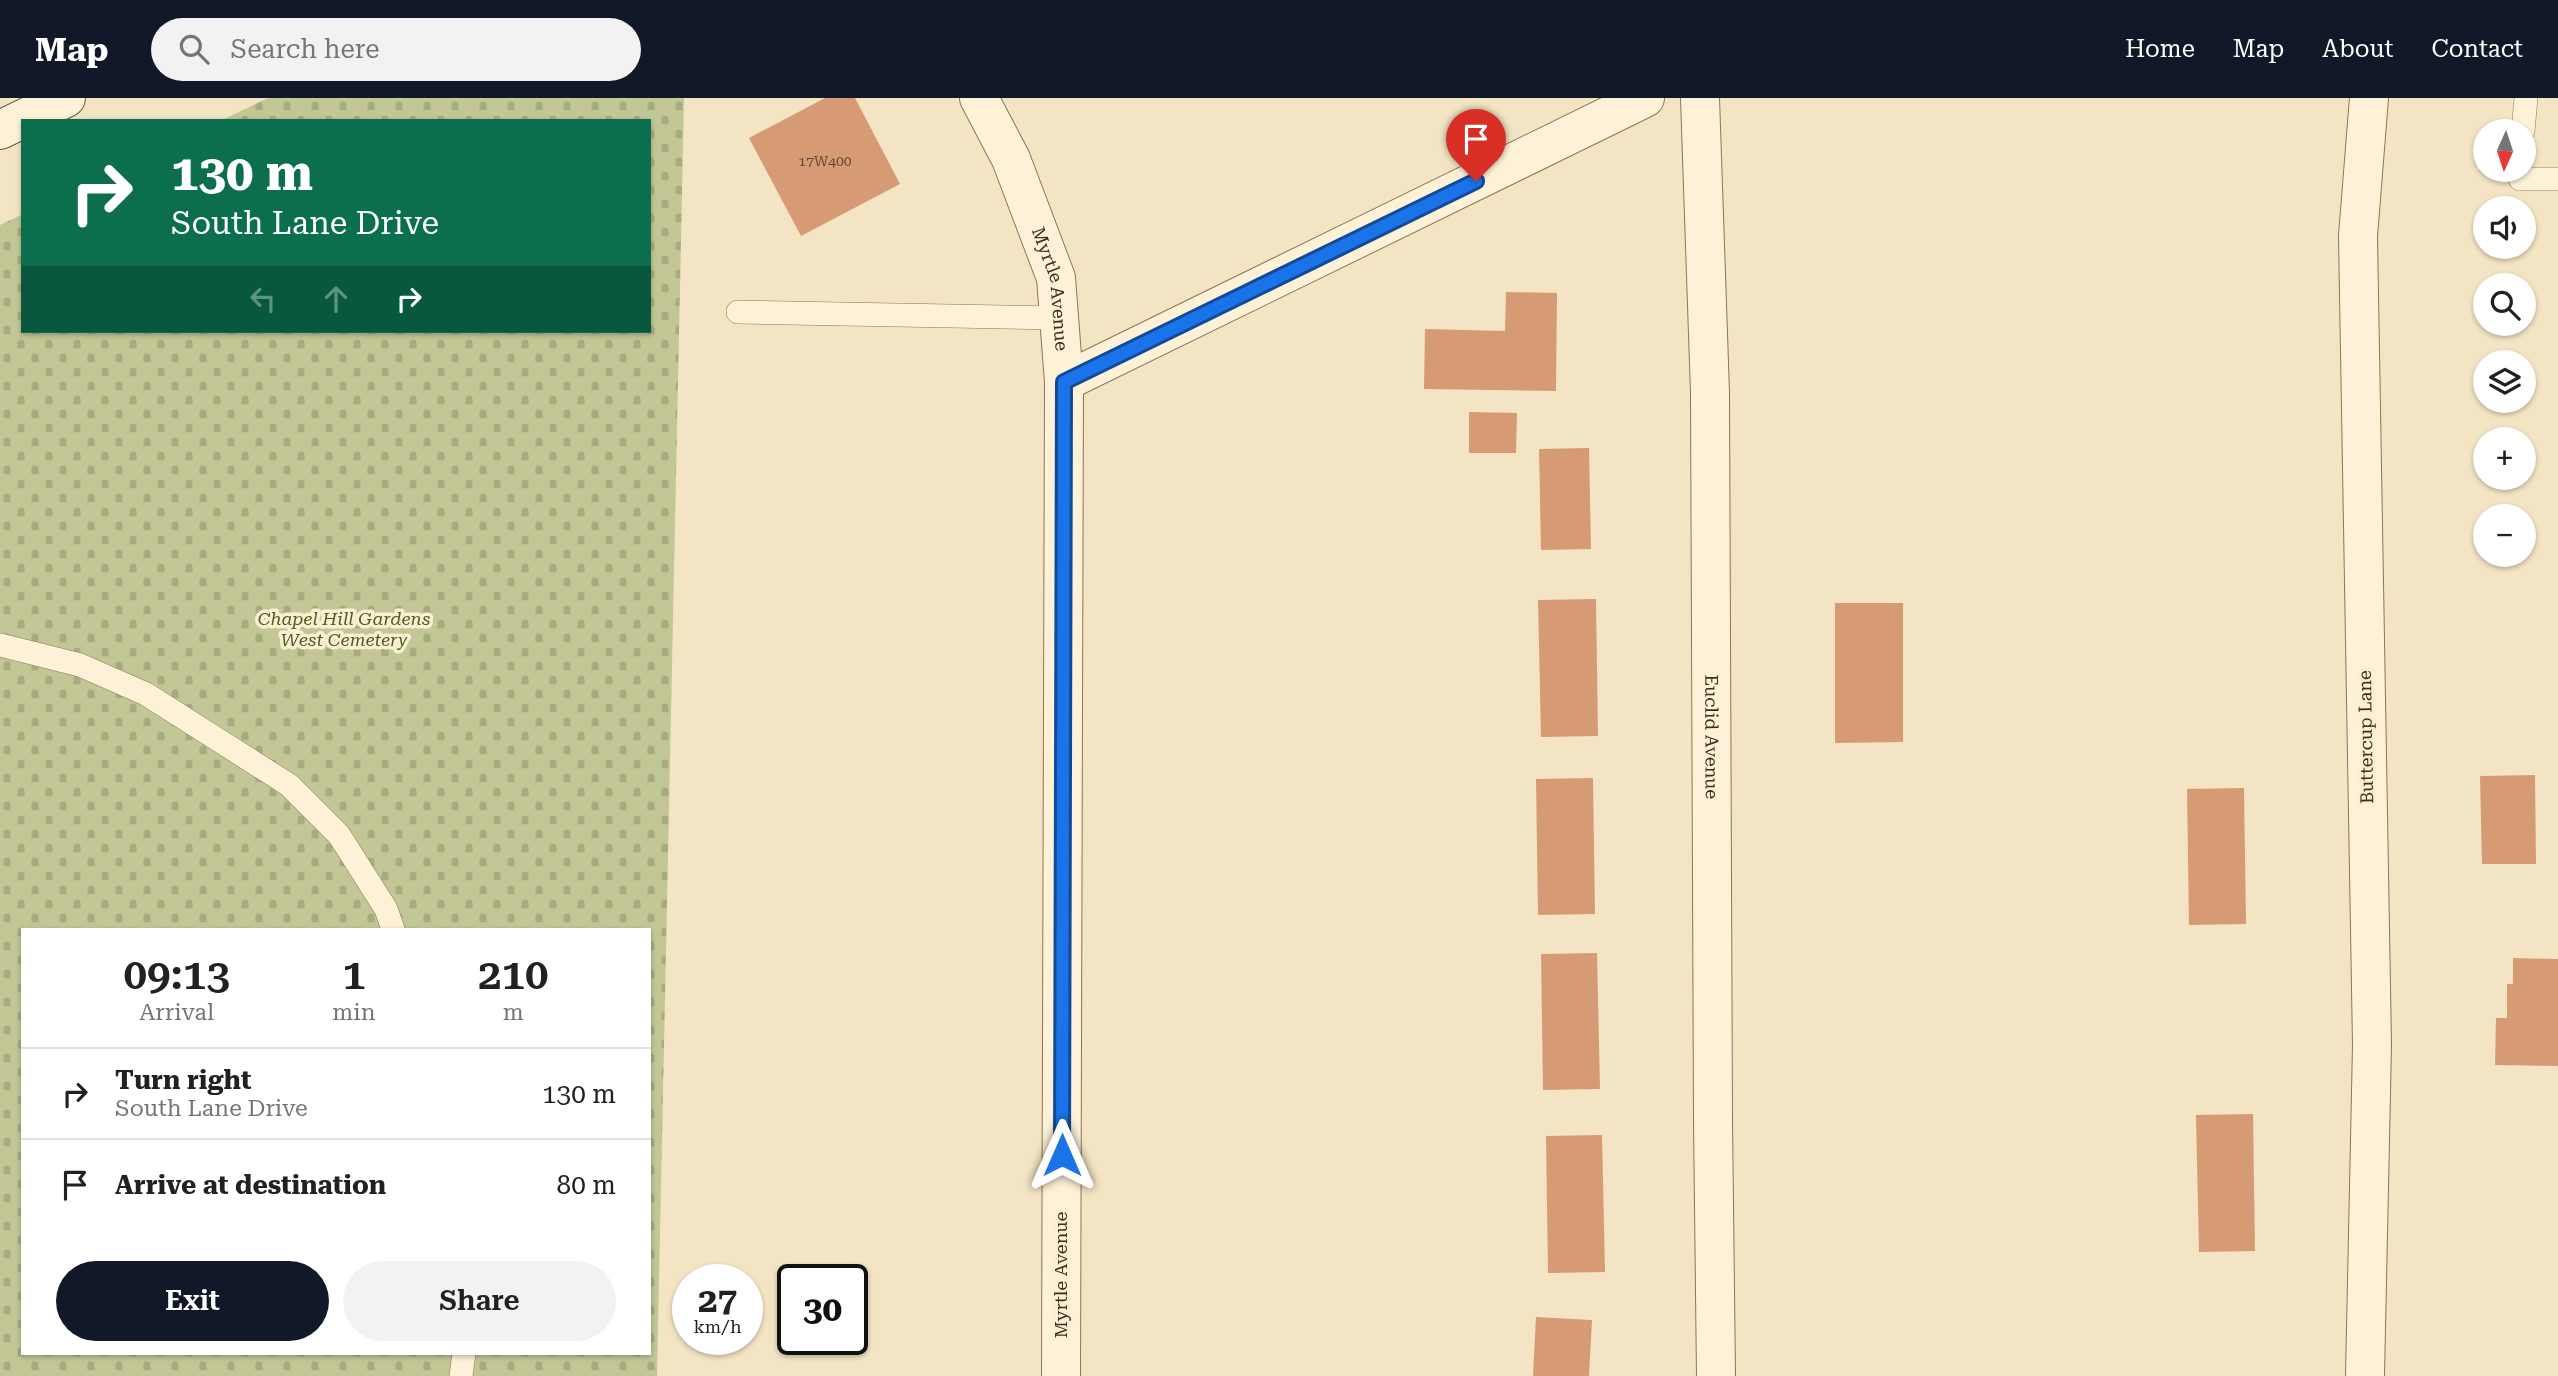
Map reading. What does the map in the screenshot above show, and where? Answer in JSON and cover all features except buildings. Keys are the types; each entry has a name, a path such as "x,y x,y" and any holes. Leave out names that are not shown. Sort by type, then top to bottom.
{"street":[{"path":"23,119 66,98"},
{"name":"Myrtle Avenue","path":"979,98 1011,159 1056,278 1064,382 1061,1376"},
{"path":"1064,382 1645,98"},
{"name":"Euclid Avenue","path":"1700,98 1710,393 1716,1376"},
{"name":"Buttercup Lane","path":"2365,1376 2372,1045 2358,236 2369,98"},
{"path":"0,130 21,120"}],"lane":[{"path":"2524,119 2526,98"},
{"path":"2536,179 2558,179"},
{"path":"738,312 1059,318"},
{"path":"0,645 80,665 146,694 289,785 339,835 386,909 393,928"},
{"path":"461,1376 464,1355"}],"green space":[{"name":"Chapel Hill Gardens West Cemetery","path":"268,98 684,98 657,1376 0,1376 0,225 21,215 21,333 651,333 651,119 224,119"}],"route":[{"path":"1062,1155 1064,382 1476,181"}]}
